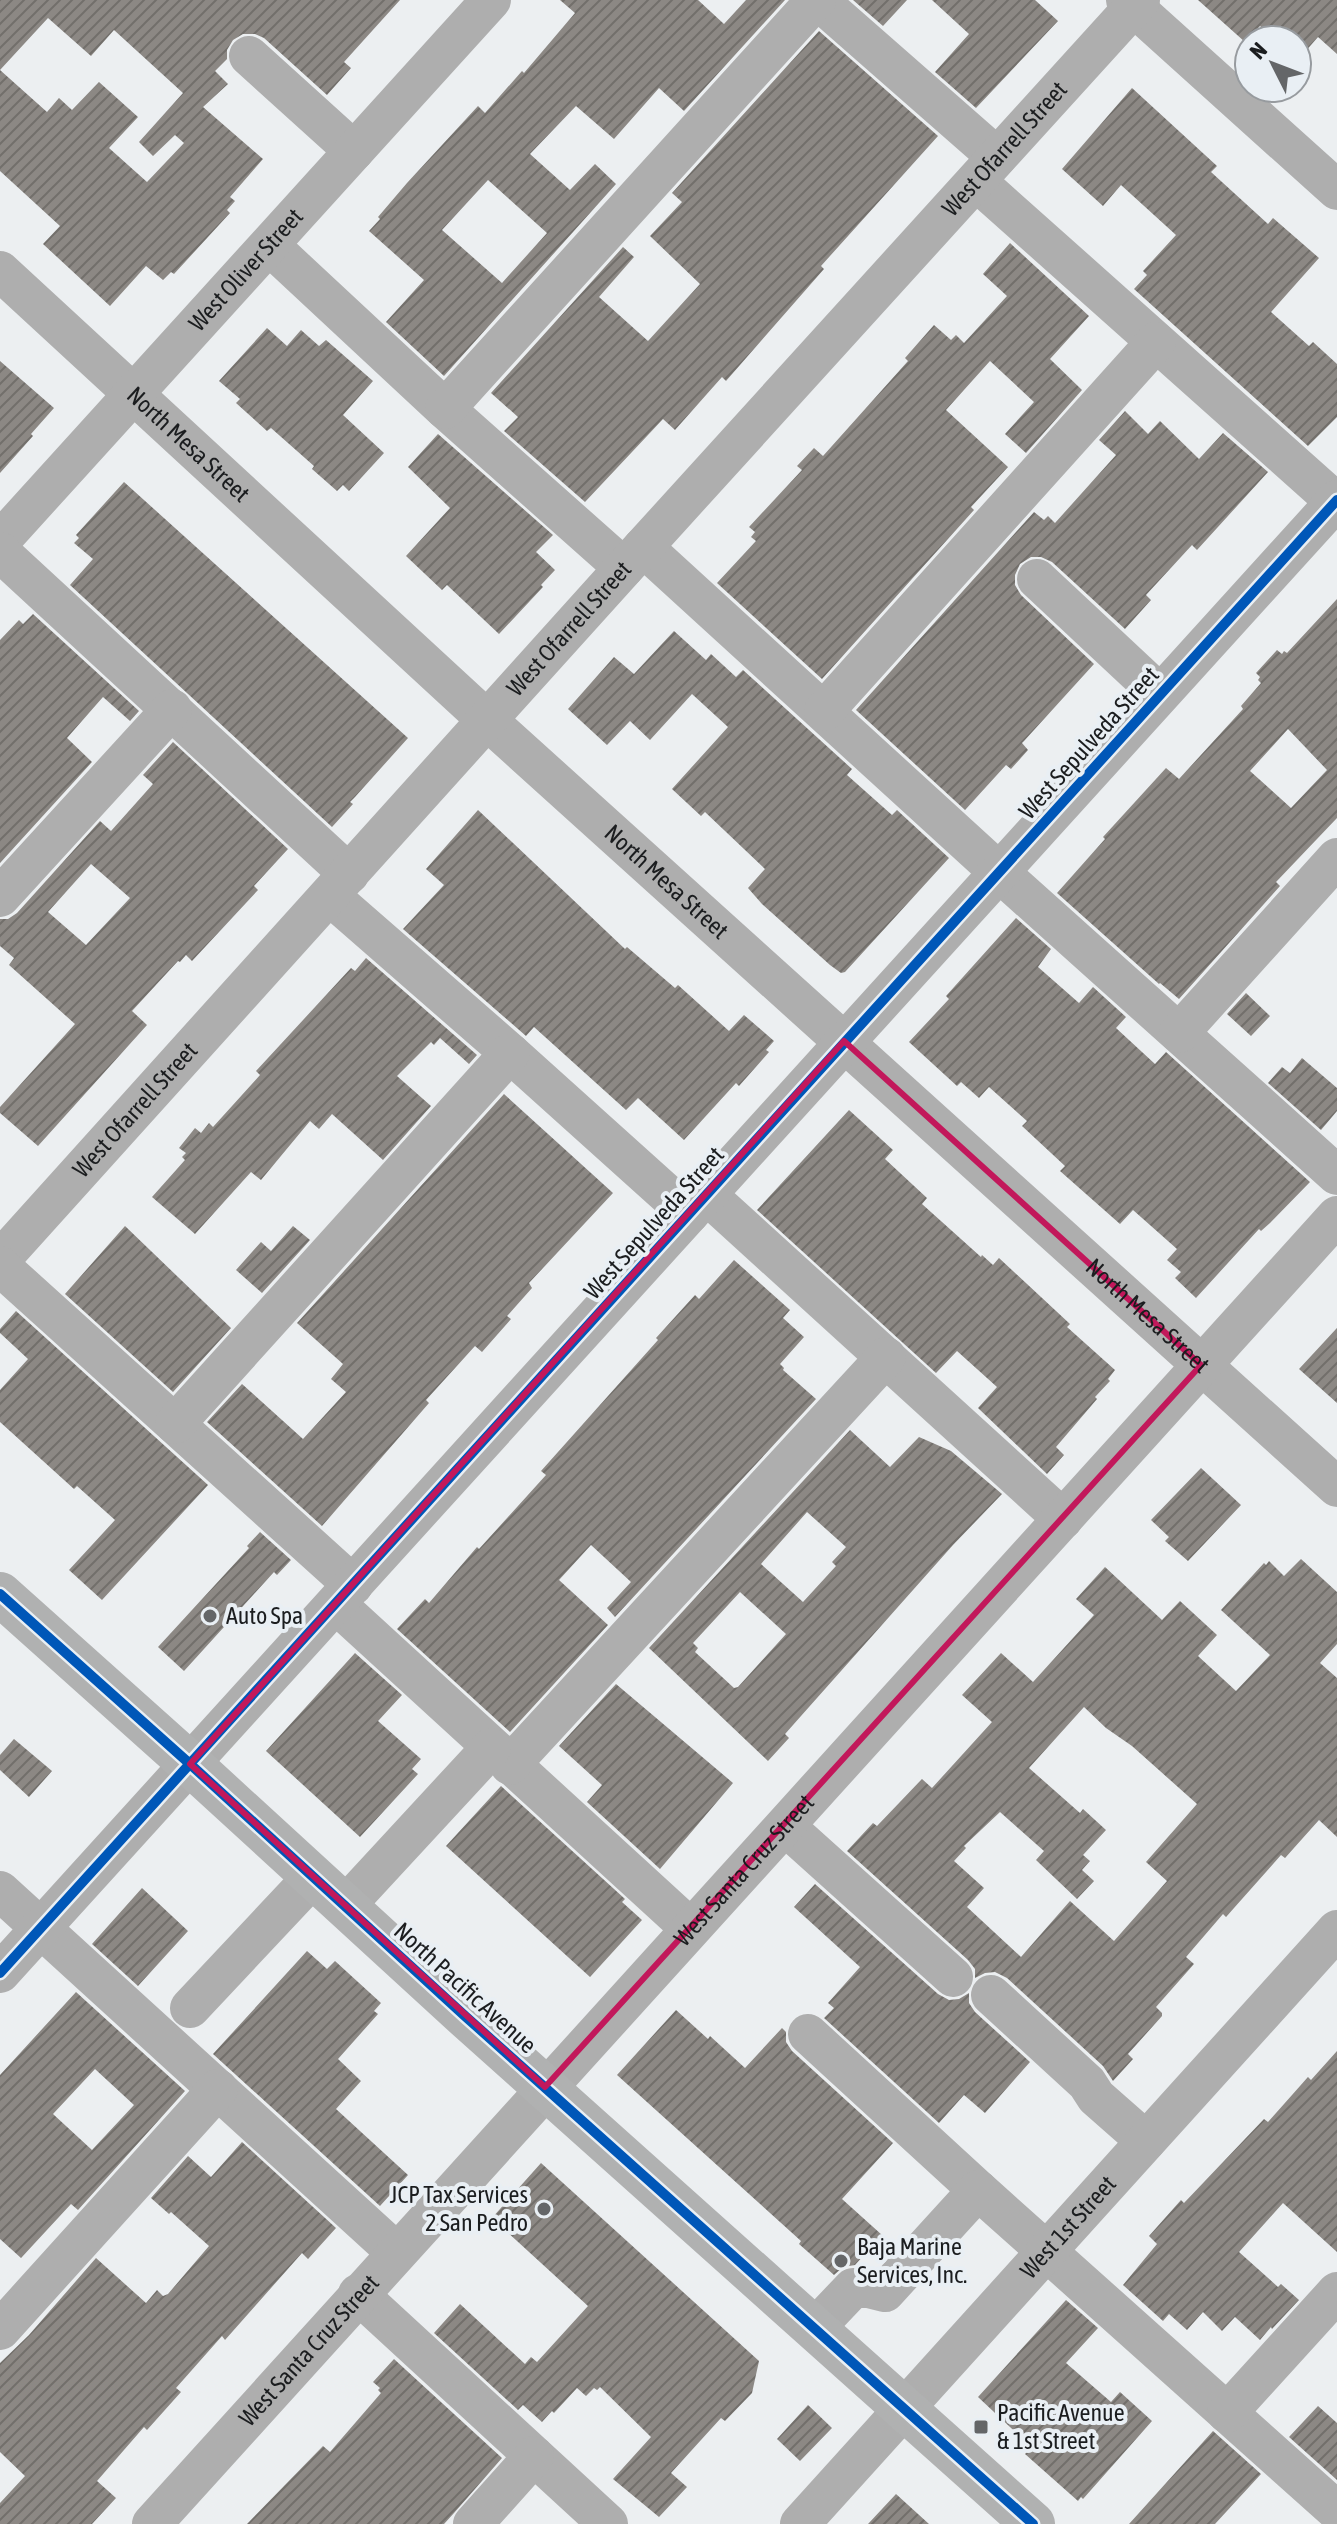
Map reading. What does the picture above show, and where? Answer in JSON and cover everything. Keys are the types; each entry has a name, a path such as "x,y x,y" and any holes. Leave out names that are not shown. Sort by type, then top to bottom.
{"main road":[{"name":"North Pacific Avenue","path":"0,1594 1033,2524"}],"street":[{"name":"West Oliver Street","path":"0,541 491,0"},
{"path":"445,409 817,0 1156,342 1336,501"},
{"path":"1133,2 1337,190"},
{"name":"West Ofarrell Street","path":"0,1263 1133,2"},
{"path":"249,56 354,151"},
{"path":"270,246 445,409 824,711 1337,1175"},
{"name":"North Mesa Street","path":"0,271 487,720 1337,1487"},
{"path":"824,711 1156,342"},
{"name":"West Sepulveda Street","path":"0,1973 1336,501"},
{"path":"0,552 172,709 340,885 510,1053 886,1357 1063,1519"},
{"path":"1037,579 1160,694"},
{"path":"0,897 172,709"},
{"path":"1179,1033 1337,858"},
{"path":"175,1424 510,1053"},
{"name":"West Santa Cruz Street","path":"152,2524 1337,1216"},
{"path":"0,1263 175,1424 500,1757 690,1928"},
{"path":"345,1906 500,1757 886,1357"},
{"path":"785,1826 953,1977"},
{"path":"190,2008 313,1877"},
{"path":"0,1891 396,2252"},
{"name":"West 1st Street","path":"800,2524 1337,1930"},
{"path":"991,1995 1146,2141"},
{"path":"808,2034 1337,2511"},
{"path":"0,2330 218,2089"},
{"path":"814,2329 853,2288 885,2292 978,2190"},
{"path":"1227,2413 1337,2292"},
{"path":"358,2294 608,2524"},
{"path":"473,2524 534,2456"}],"highlighted area":[{"path":"844,1041 1201,1365 545,2087 190,1764"}],"building":[{"path":"0,0 400,0 344,62 351,68 327,95 264,38 243,34 233,40 227,50 227,59 215,71 228,84 203,107 263,159 230,197 235,201 227,210 230,213 174,274 171,272 163,280 146,266 110,306 43,244 60,226 0,171","holes":["48,18 91,56 114,30 183,93 139,142 153,156 175,135 184,143 147,182 109,148 138,117 99,82 72,110 59,98 47,112 0,70"]},
{"path":"560,0 698,0 724,24 746,0 785,0 684,111 659,88 614,139 576,106 530,154 570,190 595,164 616,184 444,376 386,322 424,280 369,231 407,183 478,106 485,113 575,13","holes":["488,180 547,233 502,283 442,230"]},
{"path":"853,0 907,0 883,26"},
{"path":"932,0 1035,0 1058,21 976,108 935,72 969,34"},
{"path":"1198,0 1337,0 1337,54 1318,37 1313,43 1313,24 1233,24 1233,31"},
{"path":"819,31 938,136 821,266 824,269 726,381 722,377 675,430 663,419 585,502 504,431 518,417 491,393 623,247 634,257 599,297 648,341 700,284 650,236 682,202 672,193"},
{"path":"1132,88 1217,166 1211,172 1268,224 1273,218 1319,258 1271,312 1309,346 1313,342 1337,364 1337,417 1308,446 1134,289 1147,275 1143,271 1176,235 1121,185 1103,206 1062,169"},
{"path":"1010,243 1089,316 1050,359 1082,390 1026,453 1005,434 1034,402 990,361 946,410 1008,467 971,507 974,510 822,679 717,583 756,541 751,537 755,532 749,527 802,470 797,466 814,448 823,456 908,361 905,358 934,325 951,340 956,335 964,343 1007,296 983,274"},
{"path":"267,328 287,346 301,330 319,346 326,340 373,381 343,415 384,453 349,491 343,485 337,491 271,428 267,431 236,403 240,399 219,381"},
{"path":"0,361 54,408 0,473"},
{"path":"1125,411 1148,434 1160,421 1199,459 1223,433 1268,472 1197,550 1192,545 1146,595 1151,600 1125,629 1052,562 1031,557 1020,564 1015,585 1021,595 1094,664 1022,743 1028,750 1011,769 1006,765 965,810 856,710 1034,512 1044,520 1048,516 1055,523 1116,455 1099,440"},
{"path":"438,434 553,535 536,552 555,570 499,634 447,585 442,590 406,556 450,508 408,467"},
{"path":"124,482 408,738 350,802 353,804 332,827 70,585 93,559 74,543 79,538 76,535"},
{"path":"1337,599 1337,818 1276,882 1280,886 1179,999 1057,893 1166,768 1179,779 1243,709 1241,706 1261,683 1256,673 1277,650 1287,653","holes":["1288,729 1327,770 1291,808 1250,771"]},
{"path":"33,614 139,711 130,721 103,697 67,738 92,762 0,863 0,640 19,620 23,624"},
{"path":"674,631 706,660 711,654 736,677 743,670 852,769 847,775 892,815 897,810 949,858 845,972 841,973 830,965 762,904 748,888 765,869 705,812 701,816 672,789 728,727 692,694 650,740 630,721 607,745 568,709 614,657 634,674"},
{"path":"173,742 288,849 254,886 258,890 192,961 186,955 178,961 132,1011 147,1025 38,1146 0,1113 0,1107 75,1024 9,965 14,958 0,946 0,919 8,919 17,913 100,821 111,831 153,784 143,775","holes":["91,864 130,898 86,945 48,912"]},
{"path":"478,810 625,949 627,947 675,988 678,985 729,1031 744,1015 774,1041 766,1050 769,1052 739,1086 736,1083 684,1140 638,1098 626,1110 534,1027 526,1036 403,929 444,885 426,869"},
{"path":"1016,918 1051,949 1038,967 1079,1003 1093,987 1126,1017 1116,1028 1155,1064 1166,1052 1310,1182 1270,1223 1261,1231 1259,1229 1196,1298 1175,1278 1181,1272 1167,1260 1177,1249 1133,1210 1120,1224 1060,1171 1065,1166 1022,1126 1027,1121 989,1087 979,1098 961,1082 957,1086 909,1042"},
{"path":"366,958 477,1055 469,1064 440,1038 434,1045 431,1042 397,1076 431,1106 383,1160 332,1114 319,1129 310,1121 261,1180 251,1172 195,1234 152,1197 185,1160 182,1157 186,1153 179,1148 195,1128 201,1133 209,1123 213,1127 260,1075 256,1071 351,968 355,971"},
{"path":"1246,993 1270,1016 1251,1036 1227,1014"},
{"path":"1302,1058 1337,1088 1337,1111 1321,1130 1268,1083 1282,1067 1290,1073"},
{"path":"504,1094 613,1193 529,1283 532,1288 507,1316 511,1319 482,1352 475,1346 322,1526 207,1422 242,1384 303,1439 346,1392 331,1379 343,1364 297,1323"},
{"path":"849,1110 893,1150 885,1159 927,1198 922,1204 981,1257 993,1265 999,1258 1070,1324 1067,1327 1115,1370 1108,1379 1110,1381 1095,1397 1097,1399 1056,1447 1064,1455 1047,1474 978,1408 997,1387 957,1351 936,1373 757,1210"},
{"path":"125,1226 231,1328 173,1392 65,1294"},
{"path":"293,1226 310,1240 262,1293 236,1270 261,1242 271,1251"},
{"path":"734,1260 790,1310 783,1318 804,1337 780,1364 816,1399 615,1617 607,1608 631,1582 591,1545 559,1580 608,1625 510,1732 397,1629 425,1599 429,1603 477,1547 479,1549 546,1475 541,1471 658,1340 656,1338 695,1295 699,1299"},
{"path":"16,1311 208,1485 102,1600 69,1570 115,1520 77,1486 74,1489 0,1422 0,1390 28,1359 0,1333"},
{"path":"1337,1328 1337,1403 1299,1369"},
{"path":"850,1430 890,1467 919,1437 951,1451 1002,1494 785,1734 789,1738 768,1761 649,1648","holes":["807,1512 846,1547 832,1562 836,1566 803,1602 761,1564","740,1592 786,1634 734,1688 695,1652 698,1648 693,1643"]},
{"path":"1201,1468 1241,1505 1188,1561 1165,1541 1169,1537 1151,1520"},
{"name":"Auto Spa","path":"260,1532 291,1560 277,1575 274,1572 184,1671 158,1647"},
{"path":"1301,1559 1337,1592 1337,1644 1320,1663 1337,1678 1337,1837 1319,1820 1285,1858 1281,1855 1226,1917 1223,1914 1186,1957 1194,1964 1156,2007 1162,2016 1128,2054 1133,2059 1113,2081 1103,2066 1007,1978 995,1972 975,1978 975,1969 968,1960 847,1851 873,1823 877,1826 922,1779 932,1788 992,1722 962,1695 1001,1653 1033,1682 1094,1615 1076,1599 1105,1567 1162,1620 1180,1601 1217,1635 1198,1656 1236,1691 1270,1655 1221,1610 1264,1563 1266,1565 1269,1561 1284,1576","holes":["1084,1707 1106,1728 1132,1746 1197,1804 1146,1862 1167,1881 1114,1941 1070,1901 1021,1957 967,1907 984,1888 954,1861 966,1848 964,1846 1000,1812 1044,1851 1036,1860 1077,1899 1094,1881 1082,1870 1090,1861 1083,1855 1106,1830 1083,1809 1080,1813 1029,1768"]},
{"path":"355,1653 402,1695 378,1721 421,1759 412,1769 418,1774 360,1837 266,1751"},
{"path":"616,1684 733,1783 660,1869 587,1802 602,1785 559,1746"},
{"path":"14,1739 52,1771 29,1797 0,1770 0,1755"},
{"path":"501,1786 625,1899 622,1902 642,1920 590,1977 446,1846"},
{"path":"815,1884 938,1994 949,2000 969,1993 969,2003 975,2012 1030,2062 985,2113 964,2095 939,2123 824,2018 834,2008 828,2003 860,1967 794,1907"},
{"path":"142,1888 188,1931 138,1986 92,1944"},
{"path":"307,1951 327,1969 335,1961 381,2003 374,2011 378,2014 338,2059 361,2081 336,2109 408,2175 380,2206 213,2054"},
{"path":"76,1992 185,2091 78,2210 71,2204 21,2258 0,2239 0,2075","holes":["95,2069 134,2105 92,2150 53,2114"]},
{"path":"676,2010 745,2068 782,2028 792,2051 893,2143 842,2199 882,2235 855,2265 843,2267 834,2275 799,2244 801,2241 617,2075"},
{"path":"1337,2051 1337,2252 1283,2203 1239,2252 1278,2287 1281,2284 1299,2300 1272,2329 1260,2340 1235,2317 1222,2331 1203,2312 1187,2330 1169,2314 1163,2321 1123,2285 1157,2244 1149,2236 1181,2200 1184,2203 1264,2119 1268,2122 1308,2077 1311,2080"},
{"path":"242,2142 336,2228 308,2259 302,2253 225,2340 222,2336 176,2388 181,2392 147,2430 144,2427 97,2481 116,2498 92,2524 0,2524 0,2503 25,2476 0,2452 0,2363 29,2335 96,2258 146,2303 157,2290 163,2296 168,2294 209,2246 151,2198 188,2156 211,2177"},
{"path":"541,2163 759,2361 752,2393 725,2421 721,2418 671,2473 687,2487 659,2517 613,2479 651,2437 600,2387 597,2390 594,2388 586,2396 577,2388 542,2422 523,2405 518,2410 434,2333 460,2304 525,2364 531,2357 537,2362 588,2306 492,2218"},
{"path":"1066,2300 1098,2328 1066,2363 1111,2402 1120,2392 1152,2421 1078,2501 1025,2454 1029,2450 1024,2445 1026,2442 978,2397"},
{"path":"394,2359 502,2458 454,2513 444,2524 247,2524 323,2446 330,2452 381,2393 373,2382"},
{"path":"808,2405 832,2428 800,2461 777,2439"},
{"path":"1318,2406 1337,2423 1337,2480 1289,2437"},
{"path":"1213,2431 1261,2474 1215,2524 1129,2524"},
{"path":"896,2494 929,2524 868,2524"}],"cycle path":[{"path":"0,1973 1337,500"},
{"path":"0,1594 465,2016 1033,2524"}],"place":[{"name":"Auto Spa","path":"210,1616"},
{"name":"JCP Tax Services 2 San Pedro","path":"544,2209"},
{"name":"Baja Marine Services, Inc.","path":"841,2261"},
{"name":"Pacific Avenue & 1st Street","path":"981,2427"}]}
